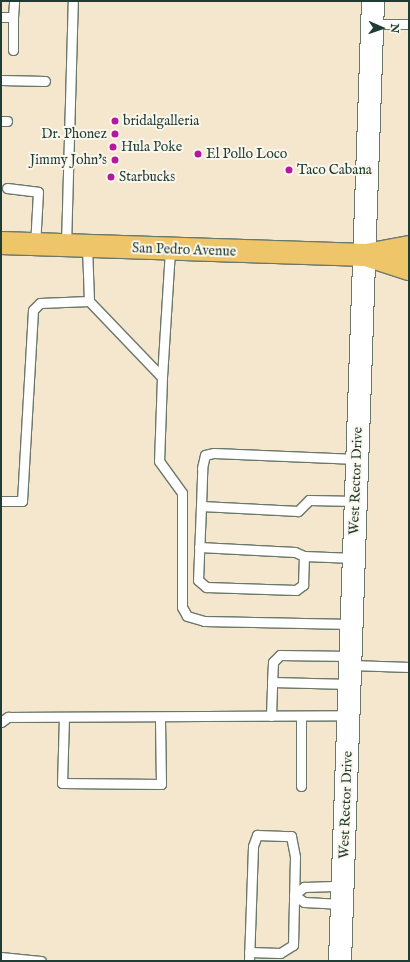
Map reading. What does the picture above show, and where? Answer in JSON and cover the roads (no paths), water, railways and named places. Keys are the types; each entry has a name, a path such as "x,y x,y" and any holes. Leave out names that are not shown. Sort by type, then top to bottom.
{"main road":[{"name":"San Pedro Avenue","path":"1,243 366,255 409,247"},
{"name":"San Pedro Avenue","path":"366,255 409,269"}],"street":[{"name":"West Rector Drive","path":"340,961 357,460 366,255 373,1"}],"lane":[{"path":"13,50 14,1"},
{"path":"73,1 77,246 89,301 162,377"},
{"path":"1,17 13,17"},
{"path":"372,24 409,24"},
{"path":"1,80 45,81"},
{"path":"7,188 38,192 35,244"},
{"path":"170,249 162,377 159,461 182,493 182,607 188,616 204,620 352,624"},
{"path":"1,501 22,501 33,310 40,303 89,301"},
{"path":"304,556 303,585 296,590 200,585 199,547 205,455 214,453 357,460"},
{"path":"201,506 298,511 309,500 356,501"},
{"path":"199,547 295,552 304,556 354,558"},
{"path":"271,716 273,662 280,655 351,668"},
{"path":"272,682 351,668 409,667"},
{"path":"64,717 62,783 161,784 160,716"},
{"path":"301,716 301,786"},
{"path":"1,722 8,717 349,716"},
{"path":"257,836 290,836 295,843 293,945 280,954 249,956 253,846 257,836"},
{"path":"294,895 304,887 342,895"},
{"path":"294,895 304,902 342,895"},
{"path":"1,957 41,961"}],"place":[{"name":"bridalgalleria","path":"115,121"},
{"name":"Dr. Phonez","path":"115,134"},
{"name":"Hula Poke","path":"113,147"},
{"name":"El Pollo Loco","path":"198,154"},
{"name":"Jimmy John's","path":"115,160"},
{"name":"Taco Cabana","path":"289,170"},
{"name":"Starbucks","path":"111,177"}]}
